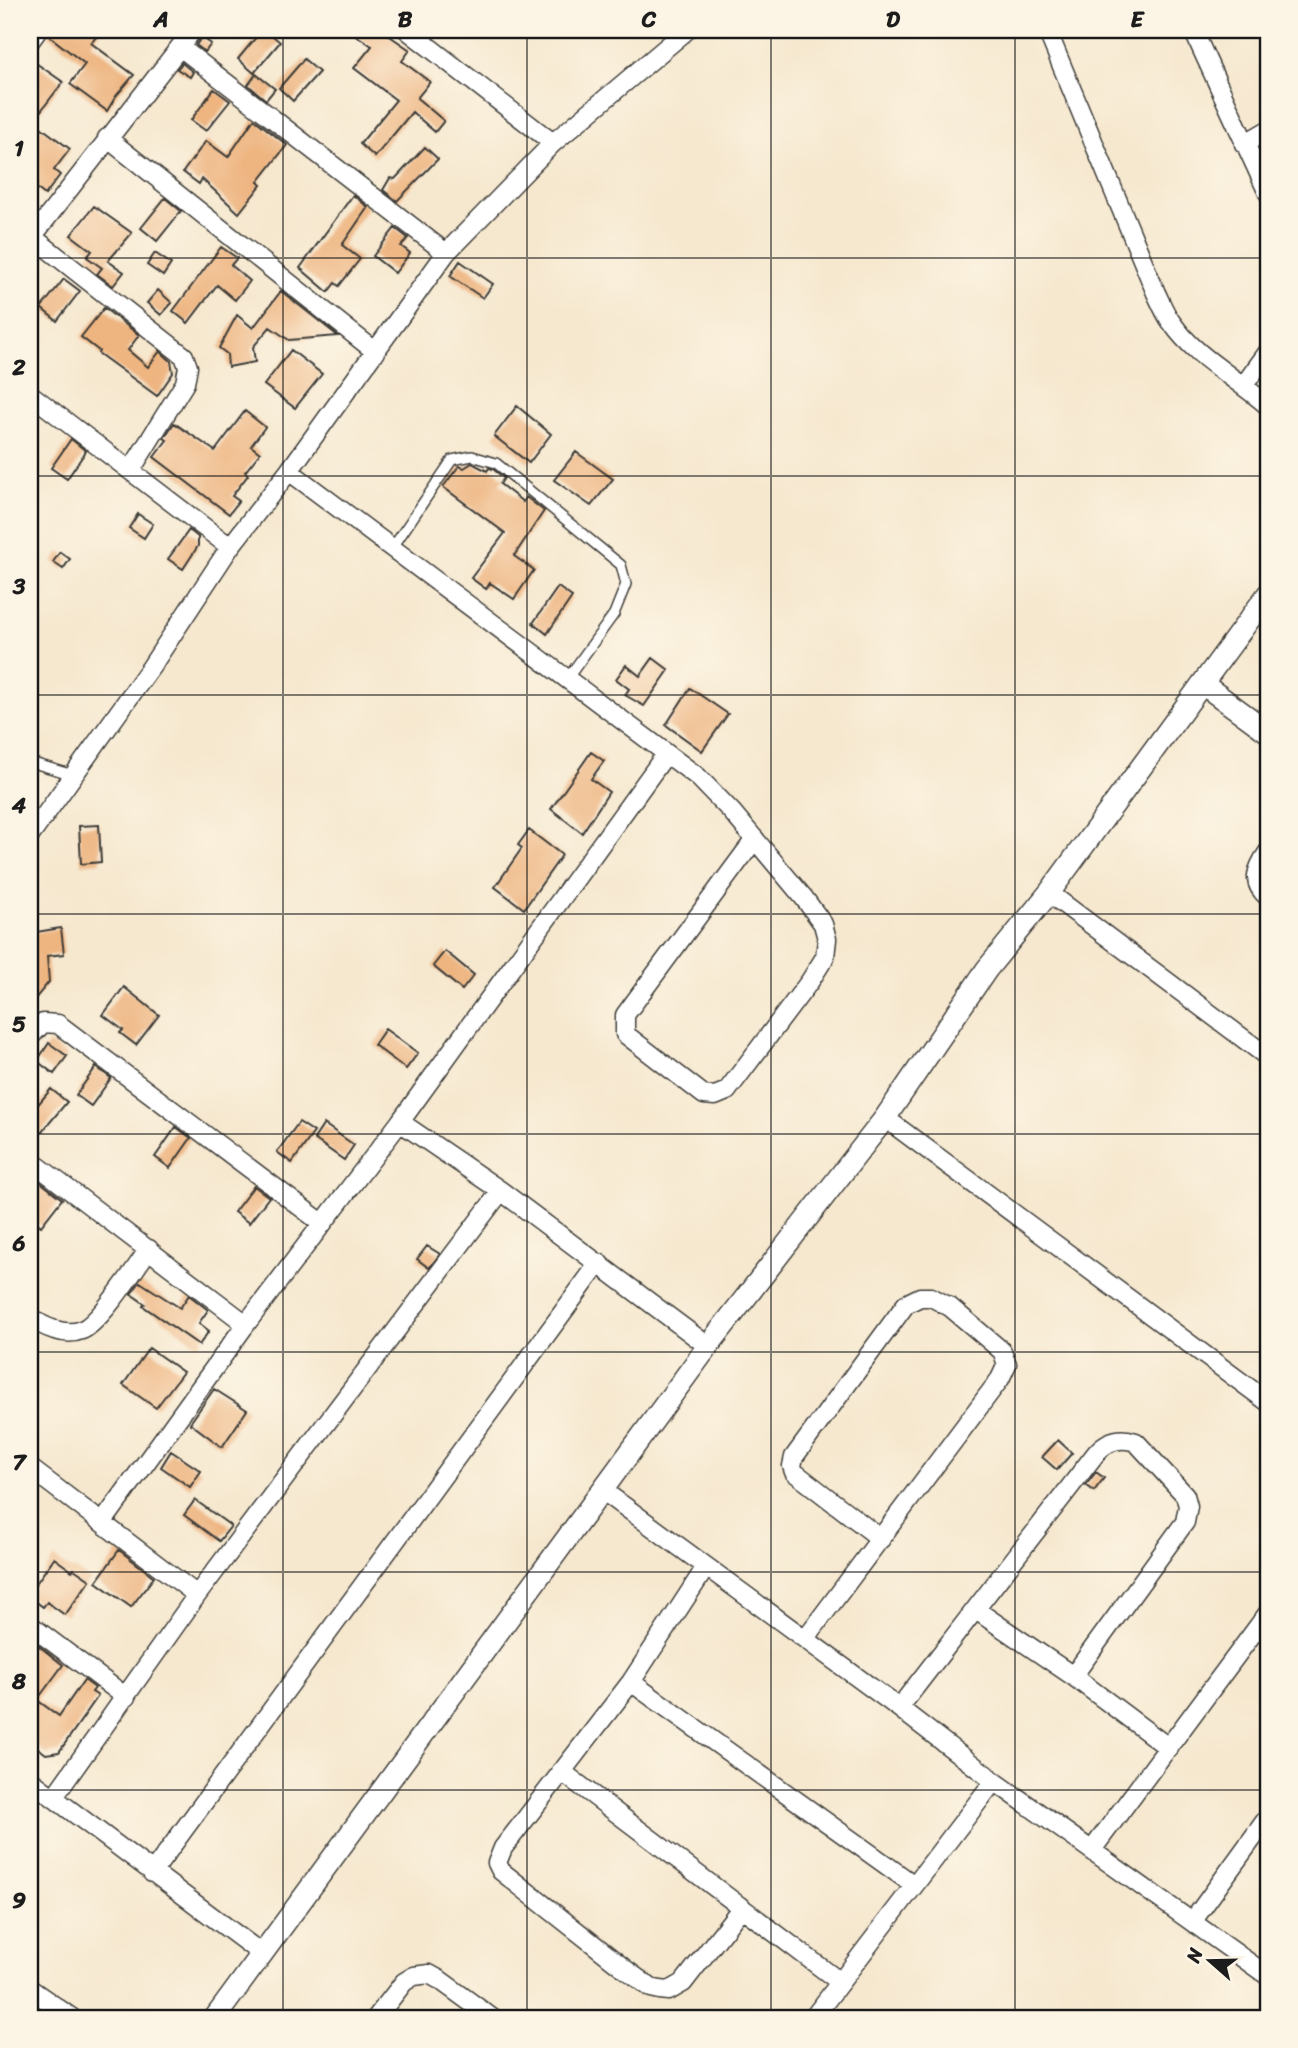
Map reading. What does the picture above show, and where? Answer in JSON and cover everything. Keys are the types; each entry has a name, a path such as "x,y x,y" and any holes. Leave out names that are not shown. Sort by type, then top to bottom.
{"street":[{"path":"30,41 38,30"},
{"path":"131,470 185,383 188,367 184,356 31,236 193,30"},
{"path":"407,30 553,143"},
{"path":"30,836 151,667 230,547 289,471 446,253 553,143 687,30"},
{"path":"1047,30 1156,293 1172,323 1203,356 1268,406"},
{"path":"1193,30 1268,194"},
{"path":"180,47 446,253"},
{"path":"1244,144 1268,130"},
{"path":"107,138 376,352"},
{"path":"1244,385 1268,352"},
{"path":"30,394 230,547"},
{"path":"289,471 698,777 755,839 823,924 827,939 825,957 810,981 727,1091 715,1096 704,1095 625,1034 625,1015 755,839"},
{"path":"215,2018 708,1346 885,1118 987,969 1049,893 1268,594"},
{"path":"1203,685 1268,732"},
{"path":"103,1522 246,1324 400,1122 666,754"},
{"path":"1268,852 1257,867 1256,880 1260,890 1268,897"},
{"path":"1049,893 1268,1057"},
{"path":"30,1037 43,1023 58,1024 321,1223"},
{"path":"885,1118 1268,1402"},
{"path":"400,1122 501,1191 708,1346"},
{"path":"30,1160 246,1324"},
{"path":"54,1797 197,1595 501,1191"},
{"path":"30,1317 58,1332 81,1331 94,1321 149,1249"},
{"path":"152,1873 599,1263"},
{"path":"805,1639 881,1539 1000,1379 1007,1364 1002,1351 950,1307 930,1297 920,1297 906,1304 794,1457 792,1466 794,1472 881,1539"},
{"path":"900,1708 1097,1451 1105,1444 1126,1439 1136,1442 1185,1495 1188,1506 1185,1522 1073,1676"},
{"path":"30,1468 197,1595"},
{"path":"602,1490 900,1708 994,1781 1268,1976"},
{"path":"706,1567 631,1682 503,1848 498,1865 501,1871 625,1969 651,1987 668,1991 683,1983 742,1907"},
{"path":"975,1610 1073,1676 1168,1748"},
{"path":"1092,1850 1268,1613"},
{"path":"30,1625 126,1697"},
{"path":"631,1682 914,1885"},
{"path":"561,1771 840,1982"},
{"path":"30,1780 262,1954"},
{"path":"813,2018 994,1781"},
{"path":"1192,1922 1268,1817"},
{"path":"376,2018 404,1982 414,1976 429,1974 492,2018"},
{"path":"30,1989 72,2018"}],"lane":[{"path":"393,547 452,460 472,456 496,463 621,565 626,584 614,614 567,679"},
{"path":"30,762 73,775"}],"building":[{"path":"49,30 102,30 91,43 134,75 107,111 70,84 85,64 48,35"},
{"path":"262,30 266,30 280,42 254,73 238,59"},
{"path":"348,30 381,30 410,50 402,61 430,82 417,98 444,121 435,132 412,112 375,157 360,144 396,100 354,68 372,46"},
{"path":"202,37 211,44 205,52 196,45"},
{"path":"30,59 63,82 30,125"},
{"path":"304,59 319,72 293,101 279,88"},
{"path":"182,63 193,72 190,77 177,69"},
{"path":"256,74 275,89 266,100 248,85"},
{"path":"214,89 230,101 206,131 191,120"},
{"path":"254,119 287,145 258,182 261,185 239,213 202,179 199,184 183,172 206,141 228,157"},
{"path":"38,125 70,149 54,170 60,175 45,195 30,179 30,135"},
{"path":"425,147 438,159 397,201 383,190 390,178 395,179"},
{"path":"353,195 368,207 342,245 360,259 339,286 335,283 328,292 300,268"},
{"path":"165,198 181,211 157,241 141,228"},
{"path":"94,206 132,233 108,261 124,272 113,286 97,274 102,268 87,257 92,251 71,235"},
{"path":"395,228 408,238 401,246 410,253 395,273 373,256"},
{"path":"221,247 237,258 231,265 250,281 235,300 217,285 188,323 173,311"},
{"path":"155,253 171,264 163,276 147,265"},
{"path":"460,261 493,284 483,298 450,276"},
{"path":"64,279 80,291 57,321 41,308"},
{"path":"158,290 172,303 161,315 147,303"},
{"path":"281,291 338,336 289,340 270,327 253,347 255,362 228,367 227,354 219,348 237,315 253,328"},
{"path":"104,308 139,335 128,350 148,367 160,351 171,361 173,373 157,396 98,353 99,351 81,337"},
{"path":"291,350 322,374 295,408 264,385"},
{"path":"517,406 551,434 529,463 494,436"},
{"path":"245,411 265,427 251,446 260,453 245,472 248,475 232,496 239,501 229,514 154,457 167,440 164,438 174,423 215,451"},
{"path":"71,439 86,451 67,479 51,468"},
{"path":"576,452 613,479 591,506 554,480"},
{"path":"472,463 487,471 489,468 493,469 504,478 500,484 523,502 526,497 544,511 514,556 534,570 514,599 490,583 486,589 471,578 505,533 443,487 459,466 464,468"},
{"path":"138,514 153,524 144,538 129,528"},
{"path":"189,530 198,537 198,546 183,569 168,559"},
{"path":"60,552 70,559 63,569 53,562"},
{"path":"558,587 572,597 547,634 533,623"},
{"path":"653,658 669,670 644,706 625,695 629,689 616,679 626,665 640,676"},
{"path":"690,688 728,714 702,751 666,725"},
{"path":"591,752 604,761 591,779 609,792 582,833 551,809"},
{"path":"99,825 101,862 81,864 79,826"},
{"path":"529,830 562,855 524,909 495,887 522,848 518,845"},
{"path":"61,928 64,954 47,956 49,982 30,1005 30,933"},
{"path":"445,951 474,975 462,990 433,966"},
{"path":"124,987 159,1015 136,1045 120,1033 123,1030 103,1015"},
{"path":"385,1029 418,1053 406,1069 374,1045"},
{"path":"49,1043 67,1056 54,1074 37,1061"},
{"path":"96,1067 111,1078 91,1106 76,1095"},
{"path":"51,1089 67,1102 41,1133 30,1123 30,1114"},
{"path":"299,1122 314,1132 292,1163 277,1152"},
{"path":"324,1124 354,1145 344,1160 314,1139"},
{"path":"176,1127 191,1138 170,1168 155,1157"},
{"path":"30,1174 62,1199 41,1226 30,1217"},
{"path":"254,1186 269,1197 249,1223 234,1212"},
{"path":"427,1246 440,1254 429,1268 417,1259"},
{"path":"140,1282 180,1308 189,1295 208,1310 199,1323 209,1331 199,1345 143,1306 145,1304 131,1294"},
{"path":"149,1348 183,1372 156,1408 123,1385"},
{"path":"214,1389 247,1410 222,1447 190,1423"},
{"path":"1058,1440 1072,1453 1057,1470 1042,1457"},
{"path":"171,1451 201,1471 190,1487 161,1467"},
{"path":"1096,1472 1104,1478 1094,1491 1086,1485"},
{"path":"195,1500 231,1526 219,1541 184,1515"},
{"path":"119,1550 154,1577 131,1607 96,1582"},
{"path":"54,1558 90,1580 65,1615 47,1602 43,1607 30,1597 30,1592"},
{"path":"30,1639 63,1665 37,1700 59,1716 84,1680 95,1688 92,1692 98,1696 59,1752 46,1754 30,1742"}]}
